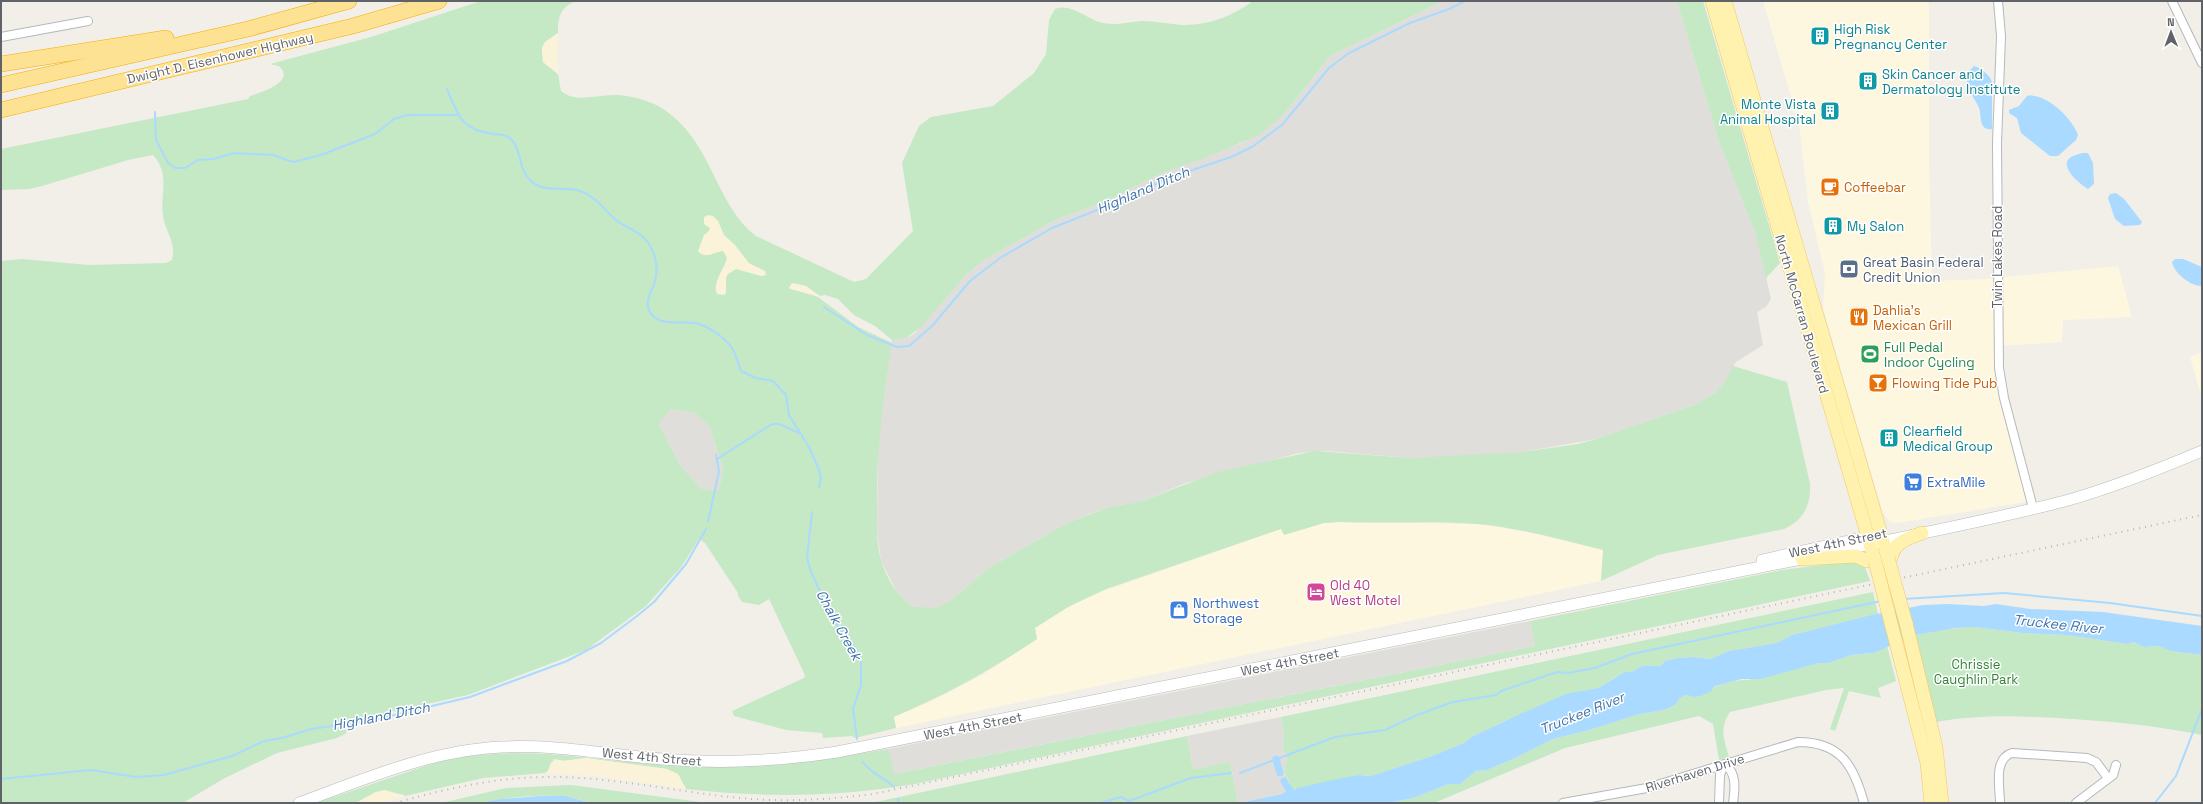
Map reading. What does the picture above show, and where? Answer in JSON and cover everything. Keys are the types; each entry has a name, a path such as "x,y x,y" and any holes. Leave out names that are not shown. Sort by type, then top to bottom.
{"highway":[{"name":"Dwight D. Eisenhower Highway","path":"1,85 248,28 349,1"},
{"name":"Dwight D. Eisenhower Highway","path":"1,110 353,26 438,1"},
{"path":"1,64 192,34 248,28"}],"main road":[{"name":"North McCarran Boulevard","path":"1712,1 1804,322 1869,540 1880,560"},
{"name":"North McCarran Boulevard","path":"1725,1 1882,538 1880,560 1884,594 1892,627 1923,721"},
{"path":"1804,322 1818,316"},
{"name":"West 4th Street","path":"1646,591 1791,552 1922,533 2066,501 2140,477 2202,451"},
{"name":"West 4th Street","path":"1882,538 1952,520 2033,508"},
{"path":"1880,560 1900,542 1922,533"},
{"name":"West 4th Street","path":"299,803 403,765 442,755 483,748 541,746 661,759 719,762 780,759 837,752 1802,559 1869,540"},
{"path":"1802,559 1856,556 1880,560"},
{"path":"1880,560 1895,586 1906,624 1923,721 1931,803"},
{"path":"1923,721 1936,747 1942,803"}],"street":[{"name":"Twin Lakes Road","path":"1998,1 2000,36 1997,144 1999,368 2005,404 2033,508"},
{"path":"2172,1 2202,63"},
{"path":"1,37 88,20"},
{"name":"Riverhaven Drive","path":"1563,803 1647,788 1798,742 1827,743 1854,771 1864,803"},
{"path":"2000,803 1999,766 2004,757 2012,753 2087,758 2096,762 2111,777"},
{"path":"1719,803 1720,775 1724,764 1729,767 1733,775 1733,803"},
{"path":"2076,803 2111,777 2116,765"}],"shaded area":[{"path":"1443,1 1677,1 1719,142 1756,235 1760,250 1771,299 1766,307 1757,312 1763,345 1736,362 1724,383 1716,392 1697,404 1596,439 1522,452 1472,456 1411,458 1326,451 1299,453 1186,483 1142,501 1109,507 1092,513 1067,523 989,568 954,598 940,606 917,609 907,603 896,590 881,561 877,531 878,445 892,340 906,338 914,334 965,276 982,261 1057,219 1107,201 1162,173 1244,142 1283,115 1330,56"},
{"path":"1763,1 1929,1 1929,160 1932,281 1984,279 2118,266 2132,317 2063,320 2062,342 1998,346 1998,359 2031,501 1897,523 1890,522 1883,513 1823,308 1825,273 1808,202 1799,124"},
{"path":"2202,352 2202,399 2190,357"},
{"path":"670,409 695,413 710,427 723,468 719,490 701,489 680,465 659,424"},
{"path":"1324,523 1477,524 1527,532 1603,550 1601,581 896,728 893,717 930,702 984,674 1037,639 1035,628 1087,597 1281,529 1284,535"},
{"path":"1530,621 1535,646 893,774 888,749"},
{"path":"1281,717 1284,734 1283,749 1287,760 1284,771 1293,790 1291,792 1238,803 1230,762 1193,769 1187,736"}],"green space":[{"path":"481,1 575,1 563,10 559,18 558,33 545,42 542,48 543,62 558,74 561,91 567,95 580,98 609,95 630,97 645,100 658,106 670,114 696,143 732,209 743,224 756,236 854,282 866,279 913,231 902,163 919,126 931,117 993,106 1034,73 1046,54 1049,20 1055,9 1061,7 1067,8 1097,21 1108,24 1152,21 1191,25 1219,19 1237,11 1253,1 1443,1 1330,56 1283,115 1259,135 1202,159 1162,173 1107,201 1057,219 982,261 965,276 921,327 906,338 892,340 875,326 854,315 838,299 825,295 820,296 801,285 796,284 791,289 818,297 858,327 892,343 879,444 877,527 879,554 889,580 902,598 913,607 933,608 940,606 954,598 989,568 1067,523 1109,507 1142,501 1218,472 1315,451 1411,458 1522,452 1578,444 1697,404 1716,392 1724,383 1733,366 1787,382 1810,484 1809,499 1805,511 1797,521 1784,529 1658,555 1601,581 1603,550 1509,528 1461,523 1340,522 1324,523 1284,535 1281,529 1106,589 1068,607 1035,628 1037,639 1020,650 967,681 894,717 896,728 855,738 852,736 823,738 822,733 786,730 734,716 732,711 804,678 805,675 769,599 759,605 742,602 738,596 738,593 705,543 699,539 681,567 646,606 586,650 468,695 358,719 345,734 337,738 277,753 223,779 183,803 1,803 1,261 22,259 89,265 166,263 172,260 173,250 164,221 162,204 162,171 159,163 153,155 128,160 29,189 1,190 1,149 248,99 250,96 267,90 279,83 283,78 284,73 281,68 270,64 371,37","holes":["670,409 695,413 710,427 723,468 719,490 701,489 680,465 659,424"]},
{"path":"1677,1 1703,1 1780,263 1766,278 1756,235 1719,142"},
{"path":"1852,561 1864,565 1870,581 915,784 857,792 829,794 773,795 715,792 686,789 678,774 667,769 586,758 551,762 548,771 545,773 483,778 405,796 401,794 376,792 356,803 316,803 431,764 463,757 494,754 554,754 645,764 730,767 783,764 888,749 894,774 1535,646 1530,621 1782,570"},
{"path":"1873,592 1878,614 1792,635 1777,643 1729,651 1711,659 1692,657 1678,658 1665,661 1660,666 1642,666 1632,672 1616,677 1598,688 1578,692 1516,716 1473,736 1464,743 1432,756 1371,776 1359,775 1293,790 1284,771 1287,760 1283,748 1284,734 1281,717"},
{"name":"Chrissie Caughlin Park","path":"1975,627 2023,633 2067,635 2127,644 2132,642 2144,647 2159,646 2172,651 2202,655 2202,735 2122,723 2038,717 2004,716 1953,719 1936,722 1916,635 1946,629"},
{"path":"1887,646 1896,681 1878,688 1881,698 1849,691 1835,731 1830,729 1844,688 1826,690 1730,712 1724,723 1724,740 1729,757 1719,760 1713,724 1699,716 1565,748 1434,803 1388,803 1413,798 1449,784 1460,784 1476,771 1487,770 1553,739 1589,730 1640,714 1664,710 1675,705 1680,698 1686,695 1698,696 1726,683 1748,680 1819,663 1829,663 1851,655 1873,653"},
{"path":"1187,736 1193,769 1230,762 1238,803 871,803"},
{"path":"571,785 708,803 593,803 564,797 536,796 507,798 479,803 441,803 506,788"}],"sand":[{"path":"558,33 558,74 543,62 542,48 545,42"},
{"path":"708,215 713,216 718,221 724,235 735,245 749,263 765,271 766,275 761,276 736,269 728,274 726,278 726,293 724,295 717,294 717,280 727,258 723,251 710,255 704,255 698,251 704,235 710,228 704,224 704,217"},
{"path":"792,283 806,286 820,296 791,289 789,288"},
{"path":"586,758 667,769 678,774 686,789 596,776 545,773 548,771 554,759 565,761"},
{"path":"385,790 405,796 381,803 356,803 376,792"}],"water":[{"path":"1974,66 1985,72 1992,82 1992,129 1984,128 1981,122 1980,111 1977,103 1968,88 1968,72"},
{"path":"2027,96 2042,98 2050,102 2065,115 2075,129 2078,135 2076,140 2058,156 2050,156 2021,133 2017,118 2009,113 2009,110 2019,106"},
{"path":"2088,153 2093,163 2094,184 2088,189 2080,184 2072,175 2068,170 2067,165 2067,161 2071,157"},
{"path":"2116,193 2124,199 2142,222 2140,225 2124,226 2115,219 2108,198 2110,194"},
{"path":"2175,259 2183,259 2202,267 2202,286 2193,284 2179,274 2173,266 2172,262"},
{"name":"Truckee River","path":"1948,604 1984,606 1996,604 2030,609 2103,612 2202,626 2202,655 2171,651 2159,646 2144,647 2133,642 2127,644 2067,635 2023,633 1975,627 1955,628 1916,635 1873,653 1851,655 1829,663 1819,663 1760,679 1742,679 1715,686 1711,691 1701,696 1694,697 1686,695 1680,698 1675,705 1664,710 1640,714 1589,730 1553,739 1487,770 1476,771 1460,784 1449,784 1413,798 1388,803 1239,803 1282,794 1288,790 1291,792 1298,788 1337,779 1359,775 1371,776 1432,756 1464,743 1473,736 1566,694 1598,688 1625,672 1632,672 1642,666 1660,666 1665,661 1678,658 1692,657 1711,659 1729,651 1777,643 1792,635 1872,615 1923,605"},
{"path":"564,796 593,803 478,803 500,799"}],"waterway":[{"name":"Highland Ditch","path":"824,307 867,335 897,347 909,346 932,326 970,281 1000,258 1052,228 1125,199 1166,179 1231,157 1252,147 1282,125 1329,68 1349,53 1410,23 1449,9 1465,1"},
{"name":"Chalk Creek","path":"447,89 458,114 467,125 482,132 504,135 510,138 517,148 524,171 536,185 548,188 574,189 586,193 596,200 617,221 643,237 651,247 656,265 656,278 649,296 649,311 661,321 696,323 718,334 726,341 735,353 741,371 756,378 773,381 786,395 789,415 810,449 821,478 819,487"},
{"path":"155,112 156,140 168,163 175,168 185,168 198,160 213,159 234,153 273,155 293,162 321,155 375,134 394,119 408,115 457,115"},
{"path":"717,459 772,424 779,424 799,433"},
{"name":"Highland Ditch","path":"708,522 719,471 716,455"},
{"name":"Chalk Creek","path":"812,512 807,558 811,572 835,623 852,643 861,661 861,685 853,709 857,739"},
{"name":"Highland Ditch","path":"1,779 91,770 136,777 164,775 232,756 264,741 282,738 311,729 373,720 470,697 567,661 601,643 654,602 686,564 706,529"},
{"path":"1903,599 2004,593 2110,603 2202,616"},
{"path":"1240,773 1335,737 1385,730 1417,715 1453,702 1496,695 1501,691 1557,672 1568,673 1595,668 1632,654 1881,601"},
{"path":"2155,803 2176,776 2202,709"},
{"path":"1276,759 1280,773"},
{"name":"Chalk Creek","path":"863,762 870,770 894,787"},
{"path":"1100,803 1121,797 1129,801 1191,778 1231,773"},
{"path":"1284,781 1300,803"},
{"name":"Chalk Creek","path":"898,799 899,803"}],"railway":[{"path":"395,803 435,792 475,784 536,777 605,780 703,794 767,800 812,800 873,794 2202,515"}],"place":[{"name":"High Risk Pregnancy Center","path":"1820,36"},
{"name":"Skin Cancer and Dermatology Institute","path":"1868,81"},
{"name":"Monte Vista Animal Hospital","path":"1830,111"},
{"name":"Coffeebar","path":"1830,187"},
{"name":"My Salon","path":"1833,226"},
{"name":"Great Basin Federal Credit Union","path":"1849,269"},
{"name":"Dahlia's Mexican Grill","path":"1859,317"},
{"name":"Full Pedal Indoor Cycling","path":"1870,354"},
{"name":"Flowing Tide Pub","path":"1878,383"},
{"name":"Clearfield Medical Group","path":"1889,438"},
{"name":"ExtraMile","path":"1913,482"},
{"name":"Old 40 West Motel","path":"1316,592"},
{"name":"Northwest Storage","path":"1179,610"}]}
